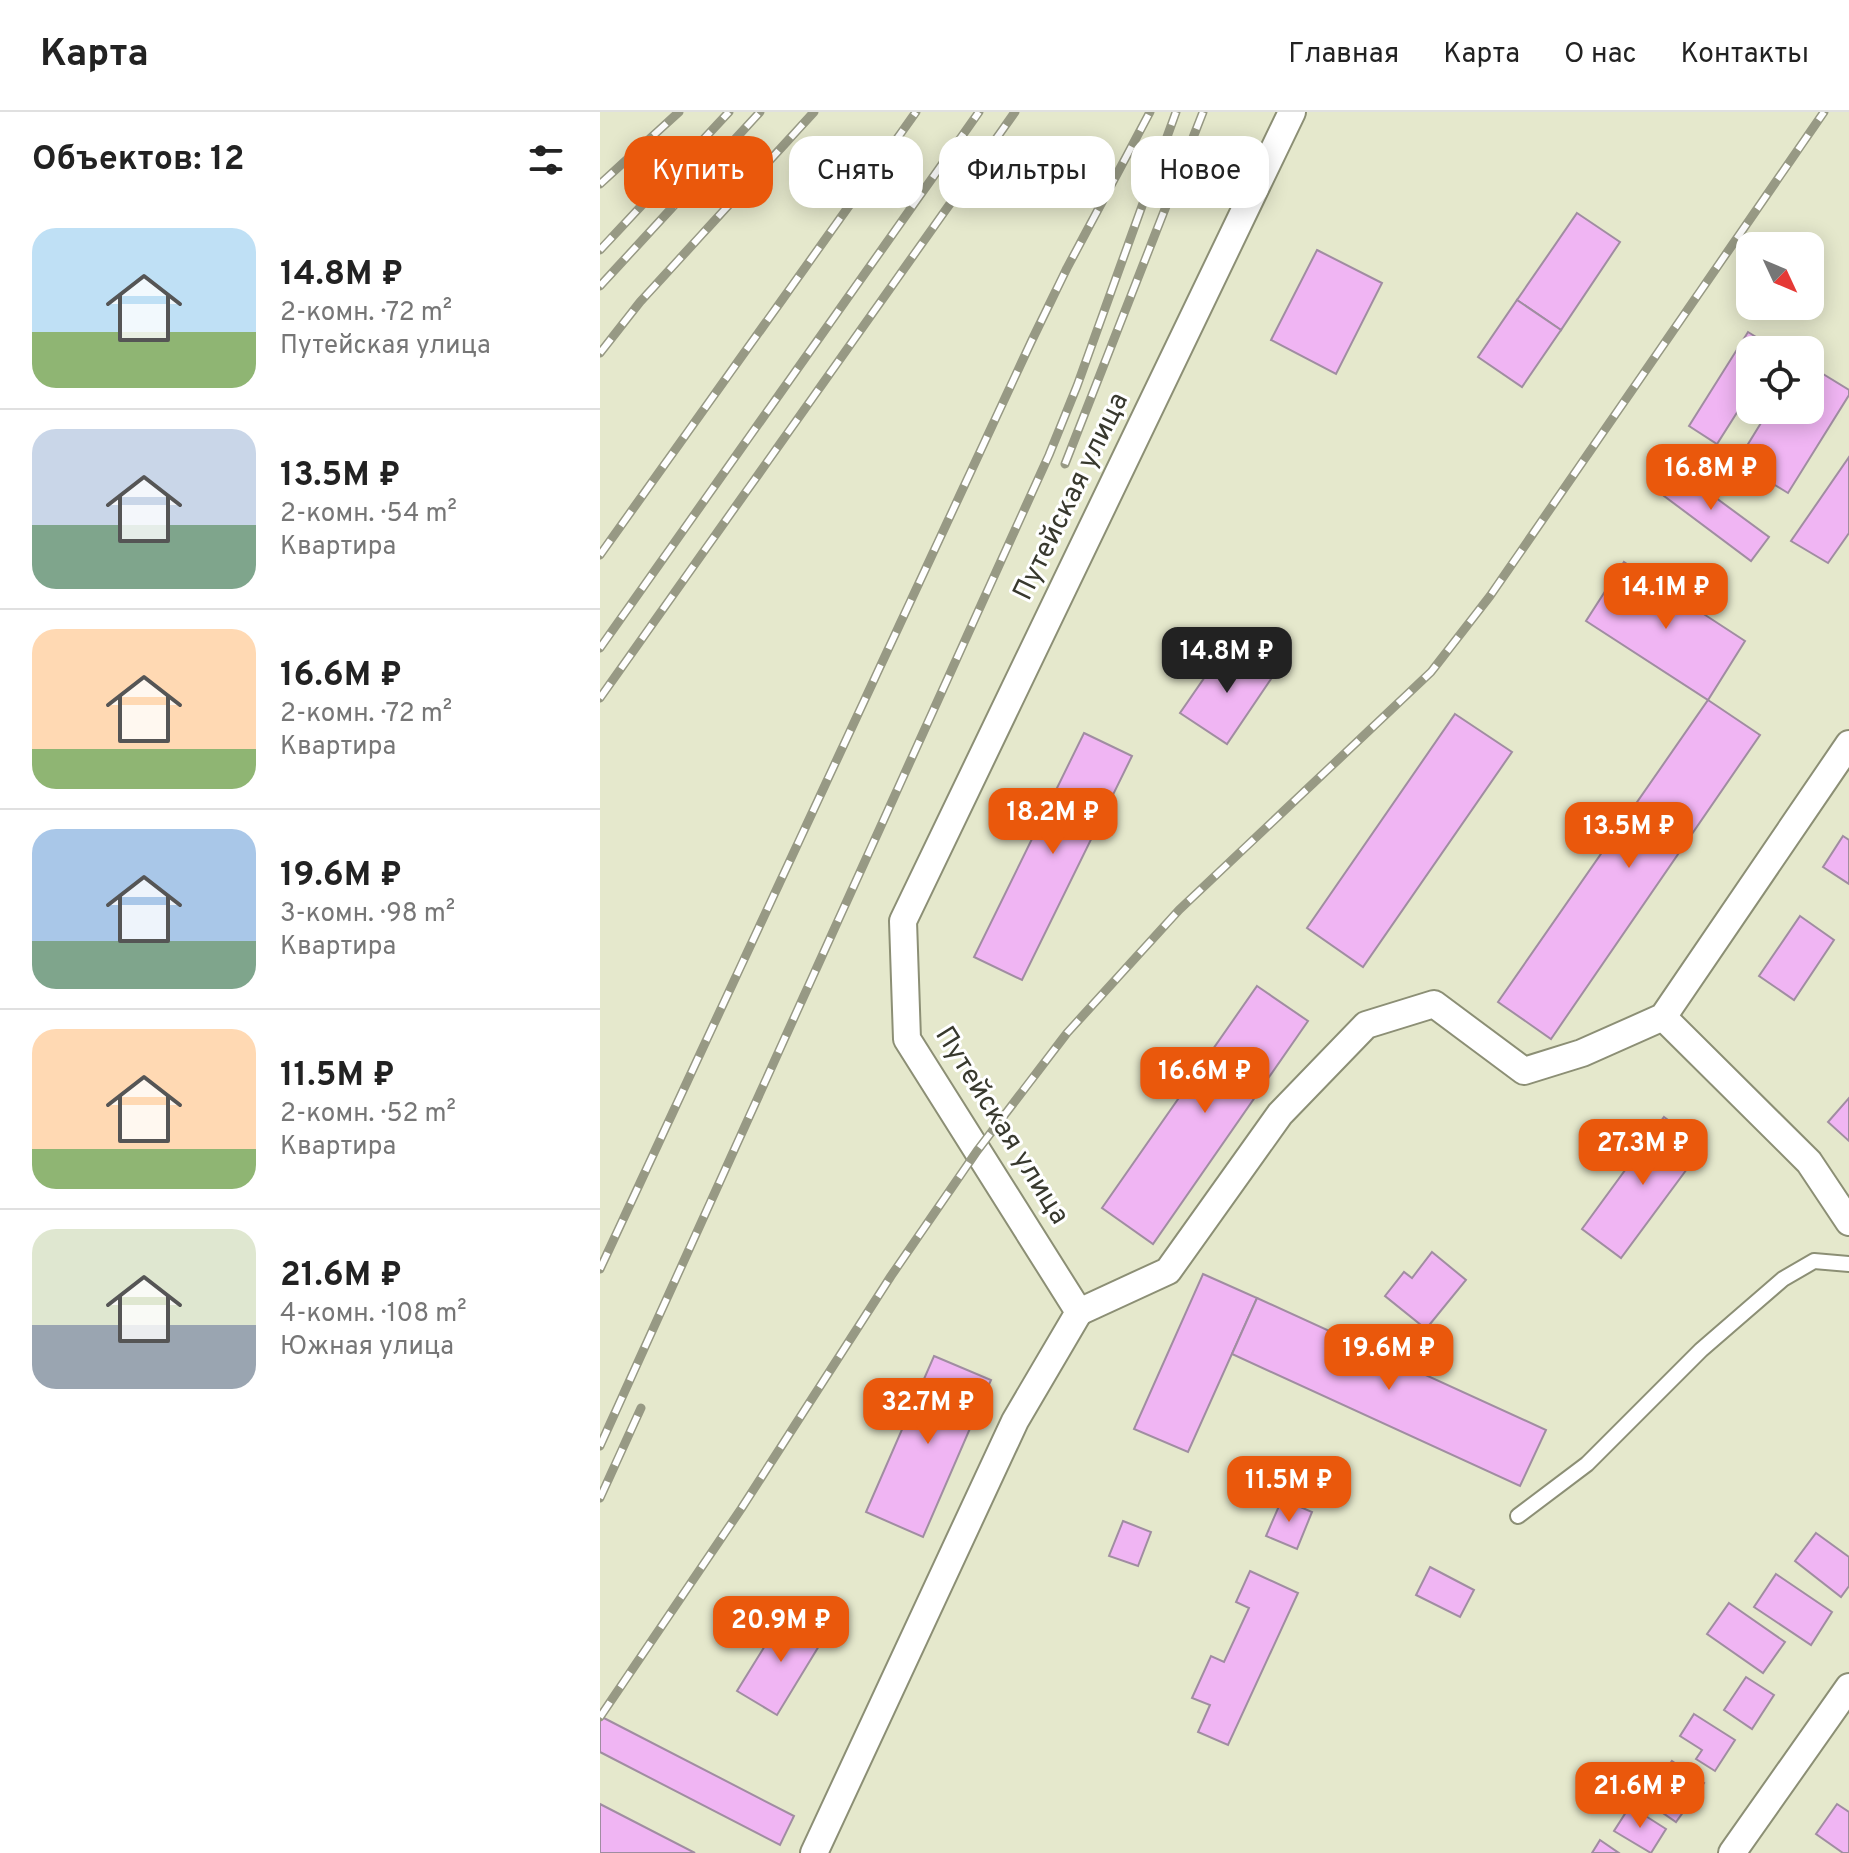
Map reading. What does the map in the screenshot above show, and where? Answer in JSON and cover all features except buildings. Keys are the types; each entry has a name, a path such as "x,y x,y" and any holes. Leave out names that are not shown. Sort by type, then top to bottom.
{"street":[{"name":"Путейская улица","path":"1079,1312 907,1039 903,921 1292,112"},
{"path":"814,1853 1015,1421 1079,1312 1168,1271 1280,1114 1366,1025 1434,1004 1524,1071 1582,1053 1663,1017 1849,744"},
{"path":"1663,1017 1809,1162 1849,1222"},
{"path":"1732,1853 1849,1687"}],"lane":[{"path":"1518,1516 1587,1464 1701,1350 1783,1279 1814,1261 1849,1264"}],"railway":[{"path":"600,184 679,112"},
{"path":"600,250 729,112"},
{"path":"600,286 760,112"},
{"path":"600,353 640,302 814,112"},
{"path":"600,555 916,112"},
{"path":"600,648 979,112"},
{"path":"600,698 1015,112"},
{"path":"600,1269 1032,340 1150,112"},
{"path":"600,1446 1049,455 1176,112"},
{"path":"1065,464 1203,112"},
{"path":"600,1717 977,1151 1067,1033 1179,910 1431,672 1490,596 1824,112"},
{"path":"600,1498 641,1408"}]}
